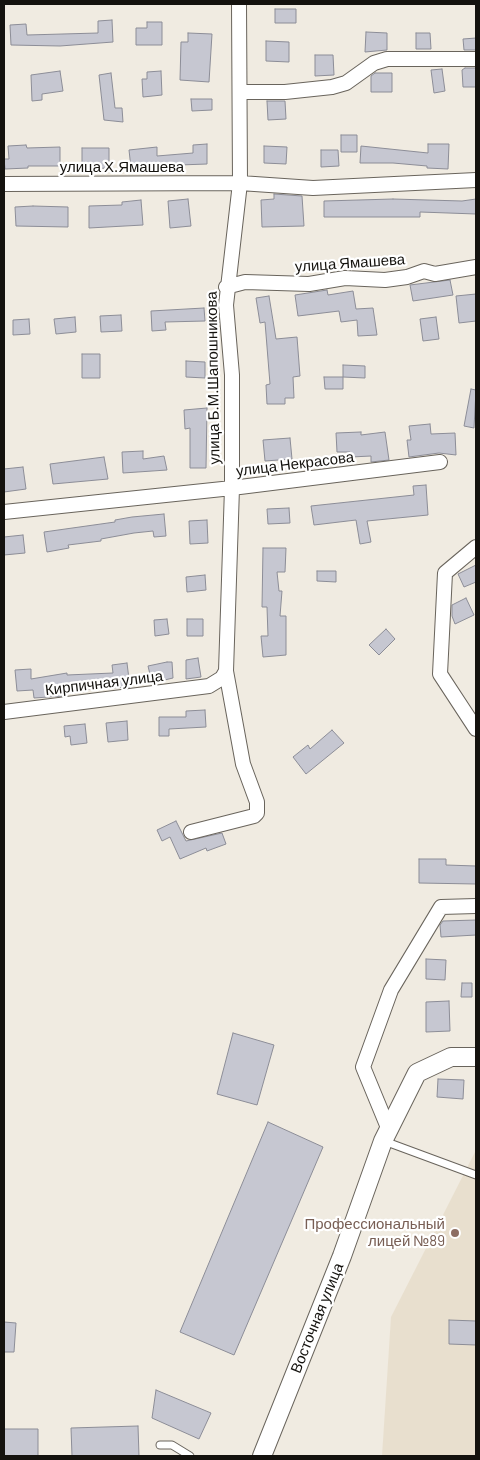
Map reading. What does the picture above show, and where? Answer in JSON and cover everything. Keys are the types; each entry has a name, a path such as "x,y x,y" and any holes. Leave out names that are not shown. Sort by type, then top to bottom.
{"street":[{"name":"улица Б.М.Шапошникова","path":"191,832 254,816 257,813 257,802 244,764 226,671 232,488 232,376 226,287 240,183 239,4"},
{"path":"240,92 285,92 332,87 346,83 374,63 387,59 476,59"},
{"path":"240,183 314,188 476,180"},
{"name":"улица Х.Ямашева","path":"4,184 240,183"},
{"name":"улица Ямашева","path":"226,287 245,282 309,284 345,278 385,280 407,277 424,271 435,274 476,267"},
{"name":"улица Некрасова","path":"4,512 232,488 440,462"},
{"path":"476,546 445,573 440,674 476,729"},
{"name":"Кирпичная улица","path":"4,712 209,686 222,678 226,671"},
{"path":"386,1135 363,1067 391,990 441,906 476,906"},
{"name":"Восточная улица","path":"262,1456 342,1256 386,1135 417,1073 451,1057 476,1058"}],"lane":[{"path":"386,1135 476,1175"},
{"path":"160,1445 172,1445 190,1456"}],"shaded area":[{"name":"Профессиональный лицей №89","path":"476,1150 476,1456 382,1456 391,1317"}],"building":[{"path":"275,9 296,9 296,23 275,23"},
{"path":"112,20 113,42 60,46 11,45 10,25 26,24 27,35 98,33 98,21"},
{"path":"147,22 162,22 162,45 136,45 136,28 147,28"},
{"path":"366,32 387,33 387,50 365,52"},
{"path":"188,33 212,34 209,82 180,80 181,42 188,42"},
{"path":"416,33 430,33 431,49 416,49"},
{"path":"476,38 476,50 464,50 463,39"},
{"path":"266,41 289,42 289,62 266,61"},
{"path":"315,55 333,55 334,75 315,76"},
{"path":"465,68 476,68 476,87 463,87 462,70"},
{"path":"442,69 445,91 434,93 431,70"},
{"path":"60,71 63,91 42,94 42,100 32,101 31,75"},
{"path":"161,71 162,95 143,97 142,79 147,79 147,72"},
{"path":"111,73 115,108 122,108 123,122 104,120 99,75"},
{"path":"375,73 392,73 392,92 371,92 371,76"},
{"path":"191,99 212,99 212,110 192,111"},
{"path":"267,101 285,101 286,119 268,120"},
{"path":"341,135 357,135 357,152 341,152"},
{"path":"207,144 207,164 179,165 180,167 167,169 166,165 131,168 129,150 157,147 157,156 193,153 193,145"},
{"path":"428,144 449,144 448,169 393,163 360,163 361,146 428,153"},
{"path":"26,145 27,148 60,147 60,166 28,166 28,168 5,169 4,159 9,159 8,146"},
{"path":"264,146 287,147 286,164 264,163"},
{"path":"82,148 109,148 109,168 82,169"},
{"path":"321,150 338,150 339,166 321,167"},
{"path":"274,194 302,196 304,226 262,227 261,200 274,199"},
{"path":"188,199 191,226 170,228 168,201"},
{"path":"393,199 462,201 476,199 476,214 420,212 420,217 324,217 324,201"},
{"path":"141,200 143,225 89,228 89,206 122,205 122,202"},
{"path":"15,207 68,207 68,227 16,226"},
{"path":"450,280 453,295 413,301 410,285"},
{"path":"327,290 328,295 353,291 356,309 373,308 377,335 358,336 357,320 341,322 339,311 298,316 295,295"},
{"path":"476,294 476,321 459,323 456,296"},
{"path":"269,296 276,339 297,337 300,376 293,377 294,398 285,398 285,404 267,404 266,385 270,384 265,322 260,323 256,298"},
{"path":"204,308 205,321 165,322 166,330 152,331 151,311"},
{"path":"121,315 122,331 101,332 100,316"},
{"path":"75,317 76,332 56,334 54,319"},
{"path":"436,317 439,339 423,341 420,319"},
{"path":"29,319 30,334 13,335 13,320"},
{"path":"82,354 100,354 100,378 82,378"},
{"path":"186,361 205,362 205,378 186,377"},
{"path":"343,365 365,366 365,378 343,377"},
{"path":"324,377 343,377 343,389 325,389"},
{"path":"471,389 476,390 474,428 464,426"},
{"path":"207,408 206,468 190,468 190,428 185,429 184,410"},
{"path":"430,424 431,434 455,433 456,455 439,453 409,457 407,440 411,440 409,426"},
{"path":"361,432 361,435 385,432 389,460 371,462 371,456 351,457 350,452 337,452 336,433"},
{"path":"290,438 292,459 265,461 263,440"},
{"path":"143,451 143,459 164,456 167,470 123,473 122,452"},
{"path":"104,457 108,479 53,484 50,464"},
{"path":"23,467 26,489 4,492 4,469"},
{"path":"426,485 428,515 367,521 371,542 360,544 356,520 314,525 311,506 414,495 413,486"},
{"path":"289,508 290,523 268,524 267,509"},
{"path":"164,514 166,536 154,537 153,531 134,533 101,539 101,541 68,545 69,548 47,552 44,532 115,522 115,520 132,517"},
{"path":"207,520 208,543 190,544 189,521"},
{"path":"23,535 25,553 4,555 4,537"},
{"path":"263,548 286,548 285,572 277,572 279,591 282,591 280,616 286,616 286,655 263,657 261,636 268,636 267,607 262,607"},
{"path":"476,565 476,582 464,587 458,574"},
{"path":"317,571 336,571 336,582 317,581"},
{"path":"205,575 206,590 187,592 186,577"},
{"path":"466,598 474,615 455,624 452,616 452,605"},
{"path":"167,619 169,634 155,636 154,620"},
{"path":"187,619 203,619 203,636 187,636"},
{"path":"386,629 395,639 379,655 369,645"},
{"path":"198,658 201,677 186,679 186,660"},
{"path":"172,662 173,678 152,683 148,666"},
{"path":"127,663 130,687 70,690 63,693 63,696 34,698 33,690 17,691 15,670 31,669 31,679 67,673 67,675 113,673 112,665"},
{"path":"205,710 206,727 169,729 169,736 159,736 159,717 186,717 186,711"},
{"path":"127,721 128,740 108,742 106,723"},
{"path":"85,724 87,743 71,745 70,736 65,737 64,726"},
{"path":"332,730 344,743 306,774 293,757 308,745 310,749"},
{"path":"176,821 186,841 222,833 226,844 207,851 206,848 180,859 170,837 162,841 157,830"},
{"path":"419,859 446,859 446,865 476,866 476,884 419,883"},
{"path":"476,920 476,935 441,937 440,925 443,921"},
{"path":"426,959 446,960 445,980 426,979"},
{"path":"462,983 472,983 472,997 461,997"},
{"path":"449,1001 450,1031 426,1032 426,1002"},
{"path":"233,1033 274,1045 257,1105 217,1094"},
{"path":"438,1079 464,1080 463,1099 437,1097"},
{"path":"268,1122 323,1147 234,1355 180,1332"},
{"path":"449,1320 476,1321 476,1345 449,1344"},
{"path":"4,1322 16,1323 14,1352 4,1352"},
{"path":"156,1390 211,1413 199,1439 152,1418"},
{"path":"138,1426 139,1456 72,1456 71,1428"},
{"path":"4,1429 38,1429 38,1456 4,1456"}],"place":[{"name":"Профессиональный лицей №89","path":"455,1233"}]}
